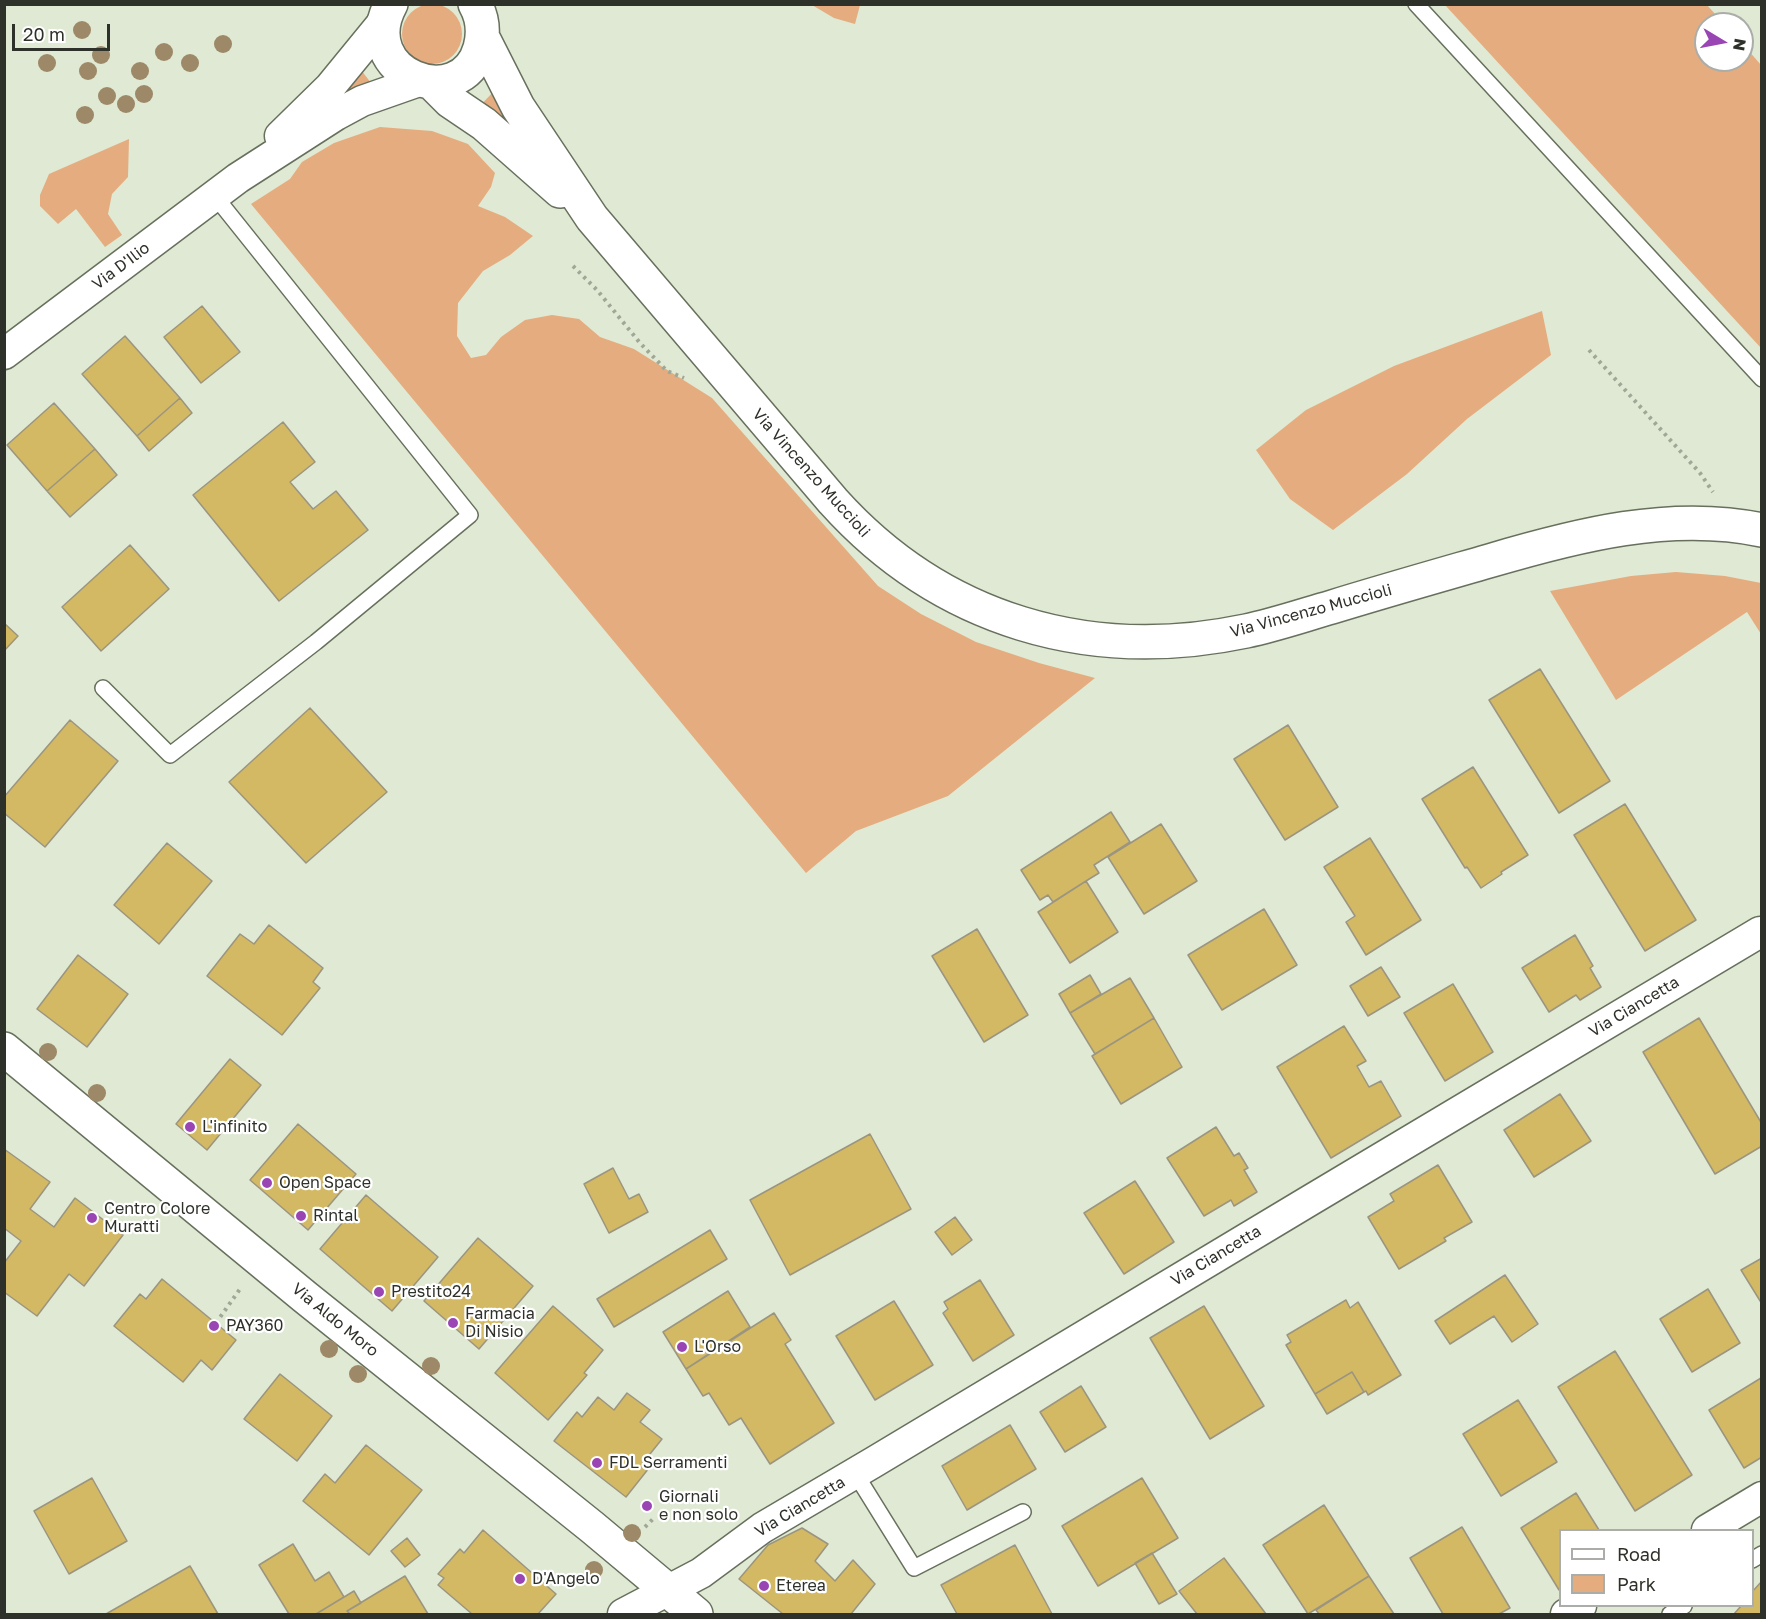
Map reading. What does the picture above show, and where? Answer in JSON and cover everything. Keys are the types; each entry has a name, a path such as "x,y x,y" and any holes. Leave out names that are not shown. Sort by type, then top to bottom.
{"street":[{"name":"Via Vincenzo Muccioli","path":"475,4 479,12 483,38 518,107 592,218 711,360 850,520 894,559 943,590 989,613 1018,623 1083,638 1153,642 1193,640 1247,631 1581,536 1638,526 1685,523 1719,524 1761,530"},
{"name":"Via Vincenzo Muccioli","path":"388,13 383,36 394,64 405,74 425,82 484,124 592,218"},
{"name":"Via D'Ilio","path":"238,178 330,87 388,13"},
{"path":"425,82 446,81 459,75 471,65 479,53 483,38"},
{"name":"Via D'Ilio","path":"4,354 238,178 362,101 425,82"},
{"name":"Via Ciancetta","path":"622,1614 701,1573 762,1528 1761,927"},
{"name":"Via Aldo Moro","path":"4,1048 305,1297 592,1527 696,1614"},
{"path":"1709,1529 1761,1497"}],"lane":[{"path":"1416,4 1761,379"},
{"path":"103,688 170,755 316,642 470,515 214,195"},
{"path":"855,1473 914,1568 1023,1512"}],"path":[{"path":"573,266 597,290 640,343 667,371 684,378 694,375 711,360"},
{"path":"1589,350 1700,473 1718,498 1719,524"},
{"path":"216,1323 240,1289"},
{"path":"645,1527 652,1519"}],"green space":[{"path":"426,4 438,4 449,9 457,17 462,34 460,46 449,59 438,64 426,64 415,59 407,51 402,40 402,28 407,17 415,9"},
{"path":"812,5 860,5 855,24 834,18"},
{"path":"1445,5 1707,5 1713,12 1694,12 1694,72 1754,72 1754,57 1761,65 1761,348"},
{"path":"361,70 375,88 316,118"},
{"path":"495,90 518,134 475,111"},
{"path":"380,127 432,131 468,144 495,173 491,187 478,206 505,217 533,236 510,255 483,271 458,303 457,336 471,358 486,355 501,337 525,320 552,315 579,319 600,337 634,349 712,398 878,586 921,614 976,642 1039,663 1095,678 948,796 856,831 806,873 251,204 290,179 302,162 334,143"},
{"path":"129,139 128,177 112,194 108,214 122,235 105,247 76,209 58,224 40,206 40,195 49,174"},
{"path":"1542,311 1551,355 1467,419 1407,474 1333,530 1290,499 1256,450 1306,410 1394,366"},
{"path":"1676,572 1725,576 1761,583 1761,634 1747,612 1616,700 1550,591 1631,576"}],"building":[{"path":"202,306 240,352 201,383 164,337"},
{"path":"125,336 180,398 137,436 82,374"},
{"path":"180,398 192,413 149,451 137,436"},
{"path":"54,403 95,449 47,491 7,445"},
{"path":"283,422 315,462 290,482 313,509 336,491 368,530 279,601 193,495"},
{"path":"95,449 117,475 70,517 47,491"},
{"path":"130,545 169,589 101,651 62,607"},
{"path":"4,623 18,636 4,651"},
{"path":"1540,669 1610,781 1559,813 1489,700"},
{"path":"310,708 387,792 306,863 229,782"},
{"path":"70,720 118,761 45,847 4,813 4,797"},
{"path":"1288,725 1338,807 1285,840 1234,759"},
{"path":"1473,767 1528,855 1481,888 1467,867 1465,868 1422,799"},
{"path":"1625,804 1696,920 1645,951 1574,835"},
{"path":"1111,812 1130,842 1094,865 1099,873 1053,902 1048,895 1040,900 1021,870"},
{"path":"1161,824 1197,881 1144,914 1108,857"},
{"path":"1370,838 1421,920 1366,955 1346,922 1355,916 1324,867"},
{"path":"167,843 212,881 159,944 114,905"},
{"path":"1086,881 1118,932 1070,963 1038,912"},
{"path":"1264,909 1297,965 1222,1010 1188,955"},
{"path":"269,925 323,968 313,982 320,988 282,1035 207,976 240,934 254,944"},
{"path":"977,929 1028,1015 984,1042 932,956"},
{"path":"1575,935 1593,966 1590,968 1601,987 1580,1000 1576,995 1549,1012 1522,968"},
{"path":"78,955 128,994 87,1047 37,1009"},
{"path":"1381,967 1400,997 1368,1016 1350,986"},
{"path":"1090,975 1101,994 1070,1013 1059,994"},
{"path":"1130,978 1154,1018 1095,1054 1070,1013"},
{"path":"1453,984 1493,1052 1445,1081 1404,1013"},
{"path":"1154,1018 1182,1067 1121,1104 1092,1056"},
{"path":"1699,1018 1762,1124 1762,1146 1715,1174 1643,1052"},
{"path":"1344,1026 1366,1061 1357,1066 1369,1087 1381,1081 1401,1116 1331,1158 1277,1067"},
{"path":"230,1059 261,1085 207,1150 176,1124"},
{"path":"1560,1094 1591,1141 1534,1177 1504,1130"},
{"path":"298,1124 356,1174 308,1230 250,1180"},
{"path":"1216,1127 1234,1156 1239,1153 1248,1168 1244,1170 1257,1192 1234,1206 1231,1200 1204,1216 1167,1158"},
{"path":"870,1134 911,1209 790,1275 750,1200"},
{"path":"4,1149 50,1182 30,1209 54,1227 75,1198 123,1235 84,1286 69,1274 37,1316 4,1292 4,1263 21,1241 4,1228"},
{"path":"1438,1165 1472,1222 1444,1238 1446,1241 1399,1269 1368,1217 1394,1201 1390,1194"},
{"path":"613,1168 629,1199 639,1194 648,1212 609,1233 584,1184"},
{"path":"1135,1181 1174,1242 1124,1274 1084,1213"},
{"path":"366,1195 438,1257 392,1311 320,1249"},
{"path":"955,1217 972,1240 952,1255 935,1232"},
{"path":"710,1230 727,1259 614,1327 597,1299"},
{"path":"478,1238 533,1286 479,1349 424,1301"},
{"path":"1762,1258 1762,1304 1741,1270"},
{"path":"1505,1275 1538,1324 1512,1342 1494,1316 1450,1344 1435,1321"},
{"path":"162,1279 236,1340 212,1370 201,1360 183,1382 114,1326 140,1294 146,1299"},
{"path":"980,1280 1014,1335 973,1361 943,1313 948,1309 944,1302"},
{"path":"1708,1289 1740,1343 1692,1372 1660,1319"},
{"path":"728,1291 750,1327 686,1369 663,1332"},
{"path":"1346,1300 1350,1308 1358,1302 1401,1375 1368,1395 1352,1372 1315,1394 1286,1345 1291,1342 1287,1335"},
{"path":"894,1301 933,1365 875,1400 836,1336"},
{"path":"553,1306 603,1350 584,1373 587,1375 548,1420 495,1373"},
{"path":"1204,1306 1264,1406 1210,1439 1150,1338"},
{"path":"774,1313 791,1340 785,1344 834,1423 770,1464 741,1418 729,1425 709,1393 703,1396 686,1369"},
{"path":"1615,1351 1692,1475 1635,1511 1558,1387"},
{"path":"1352,1372 1364,1392 1327,1414 1315,1394"},
{"path":"280,1374 332,1416 297,1461 244,1419"},
{"path":"1761,1378 1762,1457 1744,1468 1709,1410"},
{"path":"1081,1386 1106,1427 1065,1452 1040,1412"},
{"path":"627,1393 650,1410 640,1422 662,1439 642,1464 649,1468 626,1497 554,1441 577,1412 582,1417 598,1397 614,1410"},
{"path":"1518,1400 1557,1462 1501,1496 1463,1434"},
{"path":"1010,1425 1036,1469 967,1510 942,1466"},
{"path":"366,1445 422,1490 369,1555 303,1501 325,1474 335,1483"},
{"path":"92,1478 127,1541 69,1574 34,1511"},
{"path":"1142,1478 1178,1538 1098,1586 1062,1526"},
{"path":"1576,1493 1598,1529 1559,1529 1559,1590 1521,1528"},
{"path":"1324,1505 1369,1576 1308,1614 1263,1545"},
{"path":"1462,1527 1510,1608 1499,1614 1443,1614 1410,1558"},
{"path":"802,1528 828,1544 815,1561 835,1581 853,1560 875,1584 851,1614 783,1614 739,1579 768,1545"},
{"path":"483,1530 556,1594 538,1614 472,1614 438,1585 444,1578 438,1574 460,1549 464,1553"},
{"path":"407,1538 420,1555 405,1567 391,1551"},
{"path":"293,1544 315,1581 329,1572 344,1597 316,1614 289,1614 259,1565"},
{"path":"1015,1545 1052,1614 957,1614 941,1585"},
{"path":"1152,1553 1177,1594 1159,1604 1135,1563"},
{"path":"1224,1558 1266,1614 1197,1614 1179,1591"},
{"path":"190,1566 218,1614 106,1614"},
{"path":"405,1576 428,1614 350,1614 347,1611"},
{"path":"1369,1576 1394,1614 1319,1614 1316,1610"},
{"path":"1762,1581 1762,1614 1734,1614 1740,1607 1754,1607 1754,1590"},
{"path":"354,1591 361,1603 347,1611 350,1614 316,1614"}],"place":[{"name":"L'infinito","path":"190,1127"},
{"name":"Open Space","path":"267,1183"},
{"name":"Rintal","path":"301,1216"},
{"name":"Centro Colore Muratti","path":"92,1218"},
{"name":"Prestito24","path":"379,1292"},
{"name":"Farmacia Di Nisio","path":"453,1323"},
{"name":"PAY360","path":"214,1326"},
{"name":"L'Orso","path":"682,1347"},
{"name":"FDL Serramenti","path":"597,1463"},
{"name":"Giornali e non solo","path":"647,1506"},
{"name":"D'Angelo","path":"520,1579"},
{"name":"Eterea","path":"764,1586"}]}
